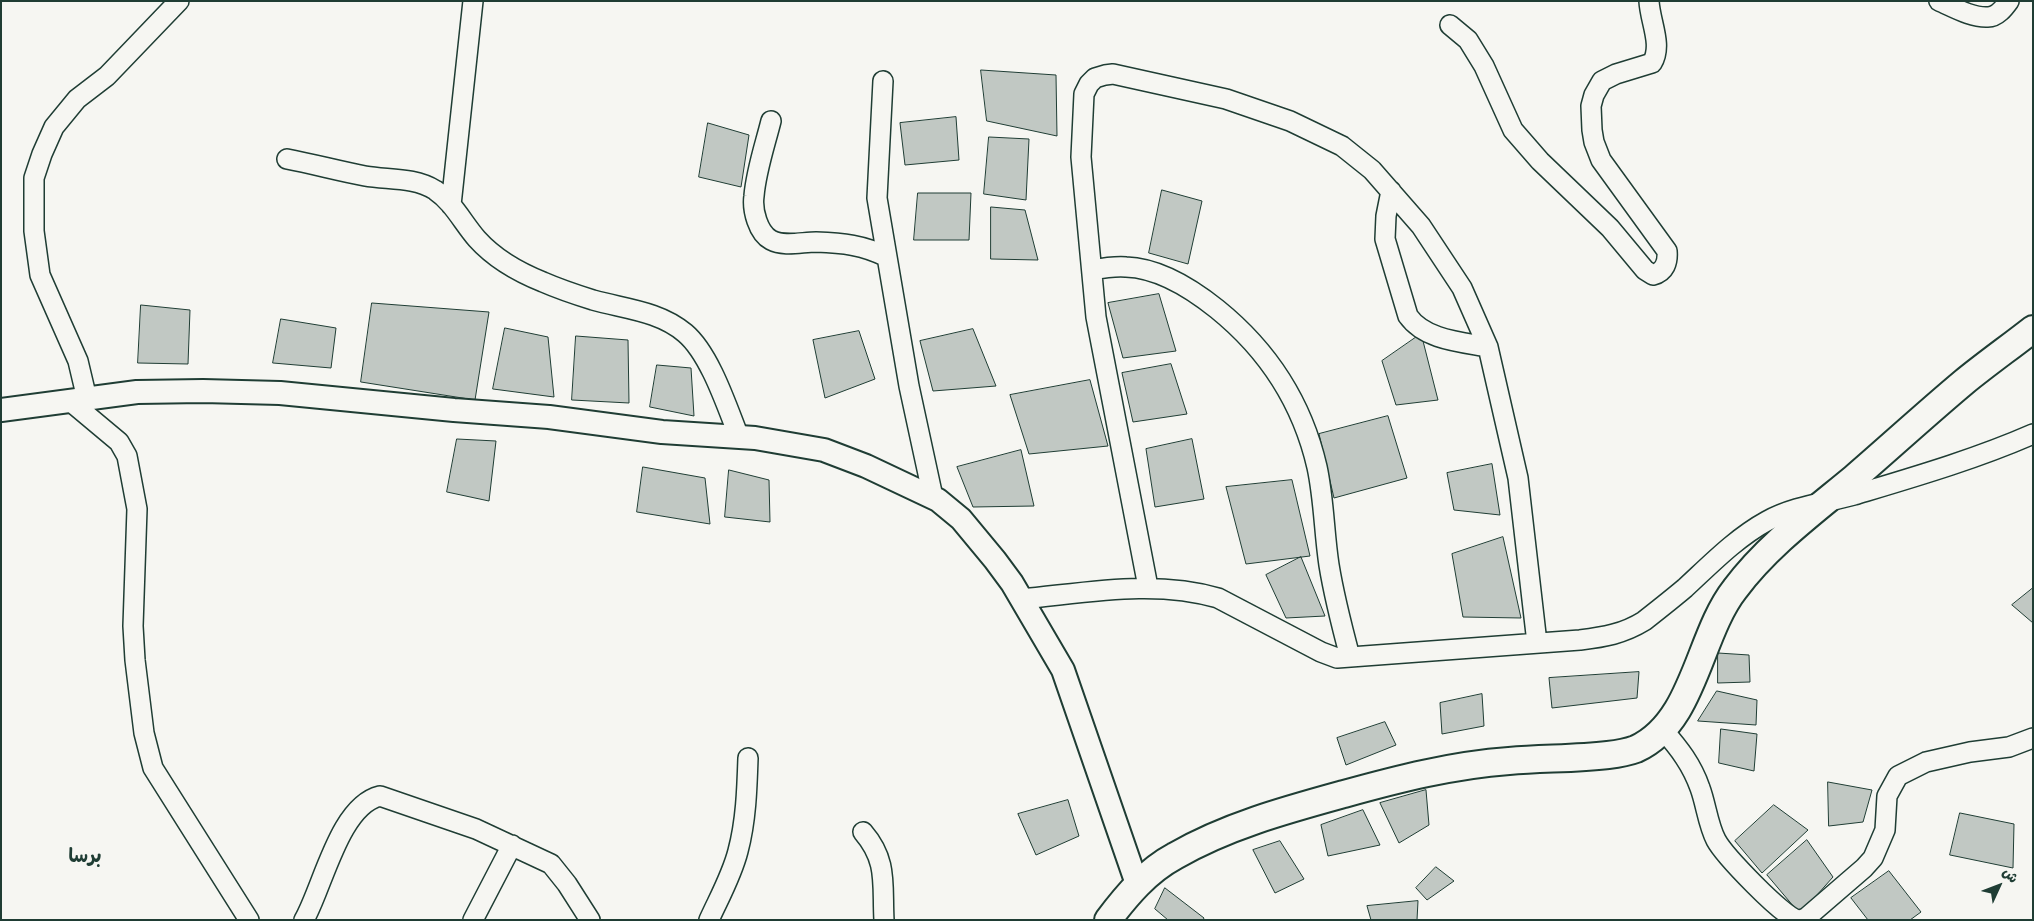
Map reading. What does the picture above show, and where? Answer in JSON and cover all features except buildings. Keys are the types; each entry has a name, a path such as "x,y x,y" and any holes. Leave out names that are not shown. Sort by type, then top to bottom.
{"main road":[{"path":"1108,920 1137,884 1173,856 1240,826 1282,811 1415,775 1471,765 1510,760 1550,760 1616,754 1634,750 1663,730 1683,699 1720,612 1735,588 1770,551 1823,504 1963,383 2033,328"}],"street":[{"path":"179,1 107,76 77,99 54,127 34,178 34,232 40,275 78,361 78,400 119,442 127,456 137,509 133,626 135,660 144,733 153,768 249,920"},
{"path":"451,205 473,1"},
{"path":"1450,25 1468,40 1484,66 1513,130 1540,161 1610,228 1645,270 1653,275 1664,267 1667,261 1667,251 1601,160 1594,142 1591,106 1599,84 1606,77 1652,63 1656,56 1657,46 1649,1"},
{"path":"1939,1 1970,14 1988,17 2002,10 2010,1"},
{"path":"1148,588 1096,318 1081,157 1084,94 1089,84 1095,78 1113,74 1226,99 1290,121 1342,146 1372,170 1421,226 1462,288 1488,347 1518,478 1537,643"},
{"path":"883,80 877,198 909,386 933,497"},
{"path":"771,121 753,197 756,217 766,236 779,243 846,243 869,248 887,256"},
{"path":"287,159 367,176 400,179 424,184 436,191 451,205 476,238 489,252 505,264 543,282 592,300 659,316 685,333 700,351 720,390 739,437"},
{"path":"1391,191 1386,216 1385,239 1408,316 1414,325 1424,331 1448,339 1488,347"},
{"path":"1092,270 1126,267 1153,272 1169,278 1203,298 1234,322 1265,354 1295,404 1317,467 1329,564 1350,657"},
{"path":"1,410 137,392 280,393 549,417 662,432 739,437 824,450 866,466 933,497 961,519 995,560 1021,599 1063,670 1137,884"},
{"path":"1021,599 1148,588 1184,591 1218,598 1320,652 1337,658 1611,636 1630,630 1644,621 1734,544 1766,521 1796,508 1823,504 1964,460 2033,434"},
{"path":"1663,730 1685,755 1700,786 1716,840 1761,890 1792,919 1799,920 1806,918 1864,868 1872,858 1885,830 1887,796 1898,776 1926,762 1970,752 2010,747 2033,738"},
{"path":"709,920 728,880 738,851 747,789 748,758"},
{"path":"304,920 337,842 356,814 372,798 380,796 476,829 551,864 567,884 590,920"},
{"path":"863,832 876,848 881,864 884,920"},
{"path":"473,920 512,845"}],"district":[{"name":"برسا","path":"85,858"}]}
